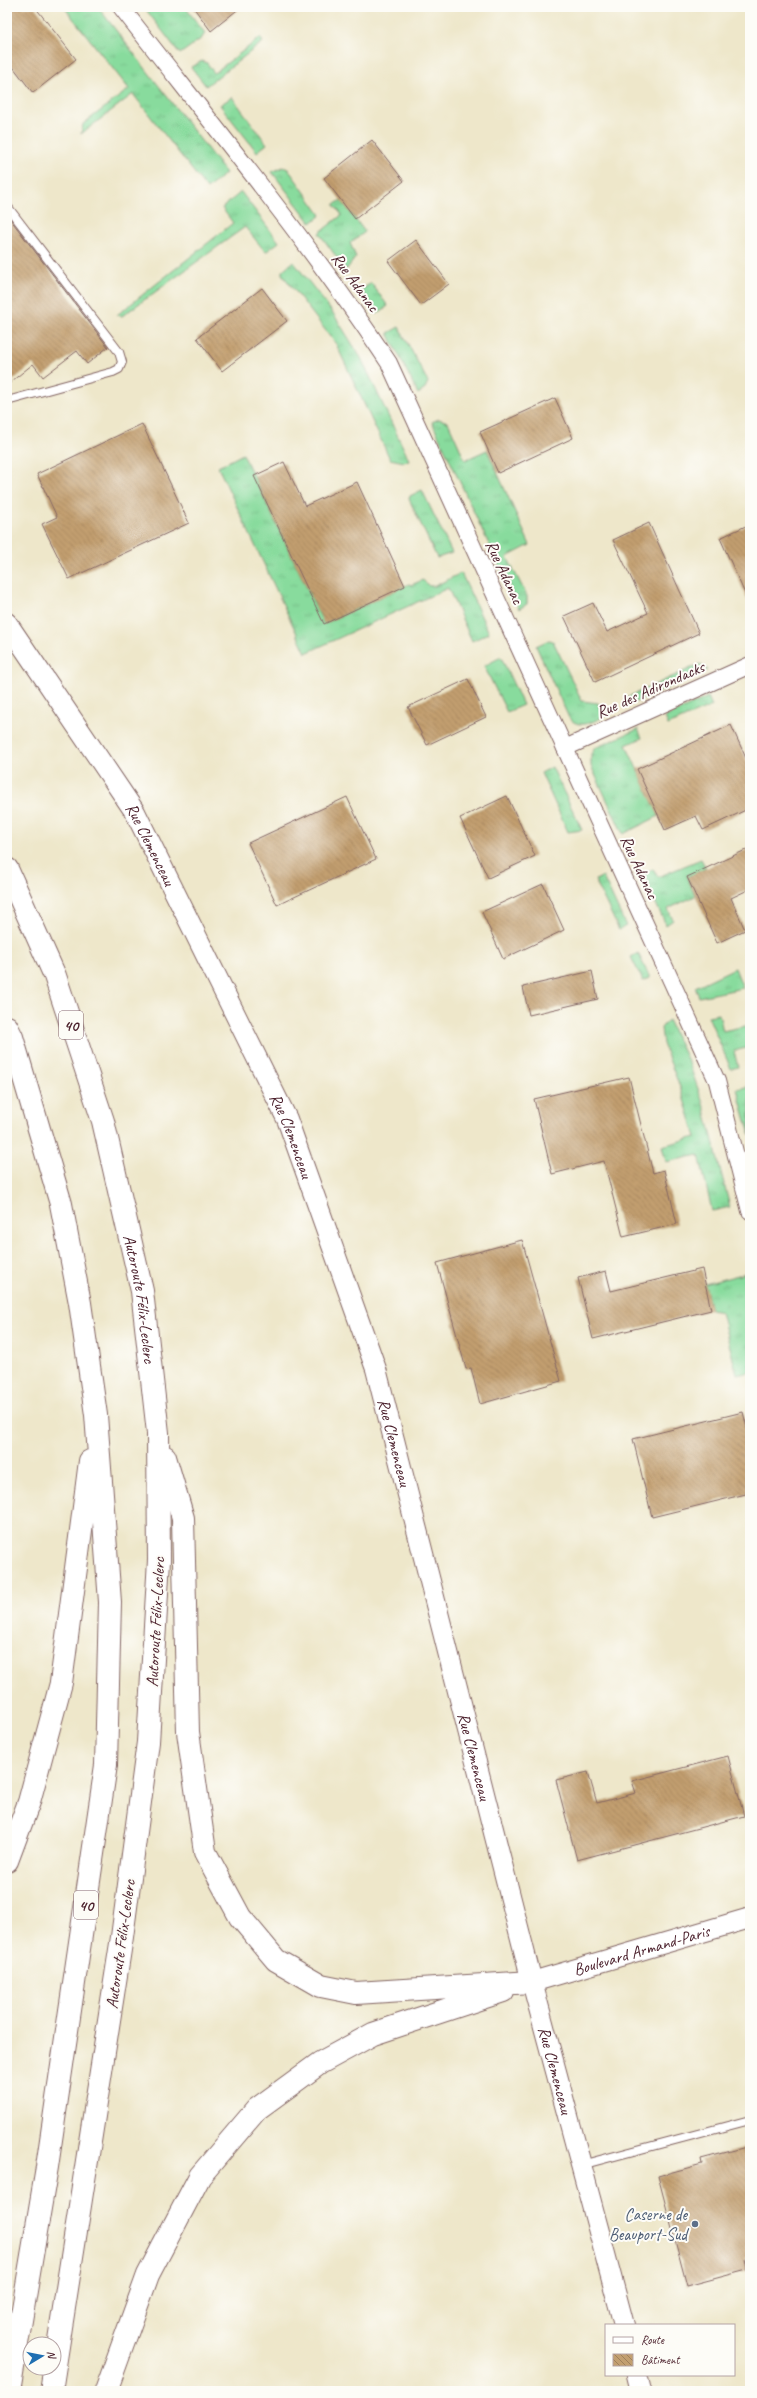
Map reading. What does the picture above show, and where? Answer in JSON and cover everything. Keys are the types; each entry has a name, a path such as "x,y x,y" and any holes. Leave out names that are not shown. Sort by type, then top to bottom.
{"highway":[{"name":"Autoroute Félix-Leclerc","path":"7,869 55,976 103,1121 142,1291 158,1433 159,1560 148,1742 122,1937 51,2391"},
{"name":"40","path":"7,1027 12,1037 61,1204 80,1303 96,1415 110,1602 106,1765 47,2166 9,2391"},
{"path":"7,1861 29,1802 61,1683 96,1415"},
{"path":"158,1433 183,1518 188,1732 206,1852 240,1917 276,1960 321,1986 362,1992 532,1982"},
{"path":"106,2391 148,2275 200,2176 257,2109 320,2063 373,2034 532,1982"}],"street":[{"name":"Rue Adanac","path":"121,7 289,222 350,304 389,362 717,1081 750,1211"},
{"name":"Rue Clemenceau","path":"7,623 135,812 288,1119 376,1369 532,1982 624,2324"},
{"name":"Rue des Adirondacks","path":"565,748 750,665"},
{"name":"Boulevard Armand-Paris","path":"532,1982 750,1918"},
{"path":"637,2376 641,2391"}],"lane":[{"path":"7,206 119,352 122,362 119,368 113,372 7,401"},
{"path":"581,2166 750,2120"}],"green space":[{"path":"64,7 98,7 226,173 207,189 133,94 81,134 83,124 129,89"},
{"path":"144,7 185,7 205,33 202,38 180,54"},
{"path":"260,38 263,42 206,86 191,67 202,61 207,63 214,73"},
{"path":"232,97 267,144 257,152 220,105"},
{"path":"283,167 288,169 321,215 311,223 272,172"},
{"path":"241,192 279,242 267,251 264,250 245,227 122,316 117,315 233,223 222,208"},
{"path":"341,200 365,232 350,243 356,257 346,270 319,233 342,215 334,205"},
{"path":"293,261 333,313 361,358 409,460 404,462 390,459 336,344 282,274 282,271"},
{"path":"371,283 388,306 377,314 361,290"},
{"path":"399,327 428,382 424,390 418,394 388,333"},
{"path":"439,419 448,422 465,460 487,450 530,545 507,557 527,596 527,604 519,609 432,422"},
{"path":"243,454 324,624 409,584 411,585 423,580 429,586 435,586 461,573 489,633 472,641 448,588 306,653 218,467"},
{"path":"422,490 452,553 437,558 409,499 410,496"},
{"path":"549,640 553,641 582,701 598,703 605,716 586,724 577,724 569,718 536,646"},
{"path":"501,657 523,705 507,712 484,666"},
{"path":"700,664 708,670 629,705 628,697"},
{"path":"708,697 712,706 668,725 665,717"},
{"path":"638,729 642,738 626,745 659,816 623,834 591,766 591,754 595,748"},
{"path":"552,767 582,830 568,832 541,773"},
{"path":"701,859 706,868 687,877 695,896 668,909 673,920 666,925 642,874 653,869 658,877"},
{"path":"603,877 626,926 619,930 595,880"},
{"path":"638,953 650,978 643,981 631,957"},
{"path":"735,968 743,988 699,997 695,987"},
{"path":"719,1014 723,1031 750,1025 750,1047 734,1051 738,1067 731,1069 708,1016"},
{"path":"668,1020 689,1063 704,1106 730,1207 712,1211 699,1155 666,1162 662,1146 696,1137 680,1087 663,1044 661,1028"},
{"path":"750,1086 750,1135 737,1089"},
{"path":"746,1273 750,1289 750,1372 737,1375 721,1312 711,1310 705,1284"}],"building":[{"path":"7,7 35,7 76,59 33,93 7,59"},
{"path":"193,7 241,7 211,31"},
{"path":"372,140 404,181 355,219 324,178"},
{"path":"7,215 108,347 87,364 77,351 43,377 33,364 7,385"},
{"path":"416,240 449,284 421,305 388,261"},
{"path":"262,288 287,321 222,371 197,338"},
{"path":"555,398 573,438 498,473 480,432"},
{"path":"142,424 189,523 69,579 42,524 57,517 37,474"},
{"path":"284,462 305,506 357,482 405,586 324,624 254,476"},
{"path":"649,523 699,633 595,682 564,616 593,603 607,632 648,613 613,540"},
{"path":"750,524 750,605 720,538"},
{"path":"468,679 486,717 427,745 408,707"},
{"path":"731,725 750,767 750,808 703,830 696,816 665,830 637,769"},
{"path":"507,796 535,856 488,878 460,818"},
{"path":"347,797 376,859 277,905 248,843"},
{"path":"750,848 750,889 731,898 745,930 717,943 687,877"},
{"path":"543,884 564,930 503,959 482,912"},
{"path":"592,971 598,999 529,1015 523,987"},
{"path":"629,1077 653,1173 664,1170 677,1224 623,1237 604,1161 552,1174 534,1099"},
{"path":"522,1240 561,1381 480,1404 471,1368 466,1369 437,1263"},
{"path":"702,1269 711,1310 593,1339 578,1278 606,1271 611,1291"},
{"path":"743,1412 750,1440 750,1493 652,1517 633,1439"},
{"path":"728,1756 744,1816 577,1860 556,1780 588,1772 597,1803 636,1793 632,1781"},
{"path":"750,2146 750,2246 746,2247 749,2258 745,2259 747,2270 687,2286 658,2176 702,2164 701,2159"}],"place":[{"name":"Caserne de Beauport-Sud","path":"695,2224"}]}
